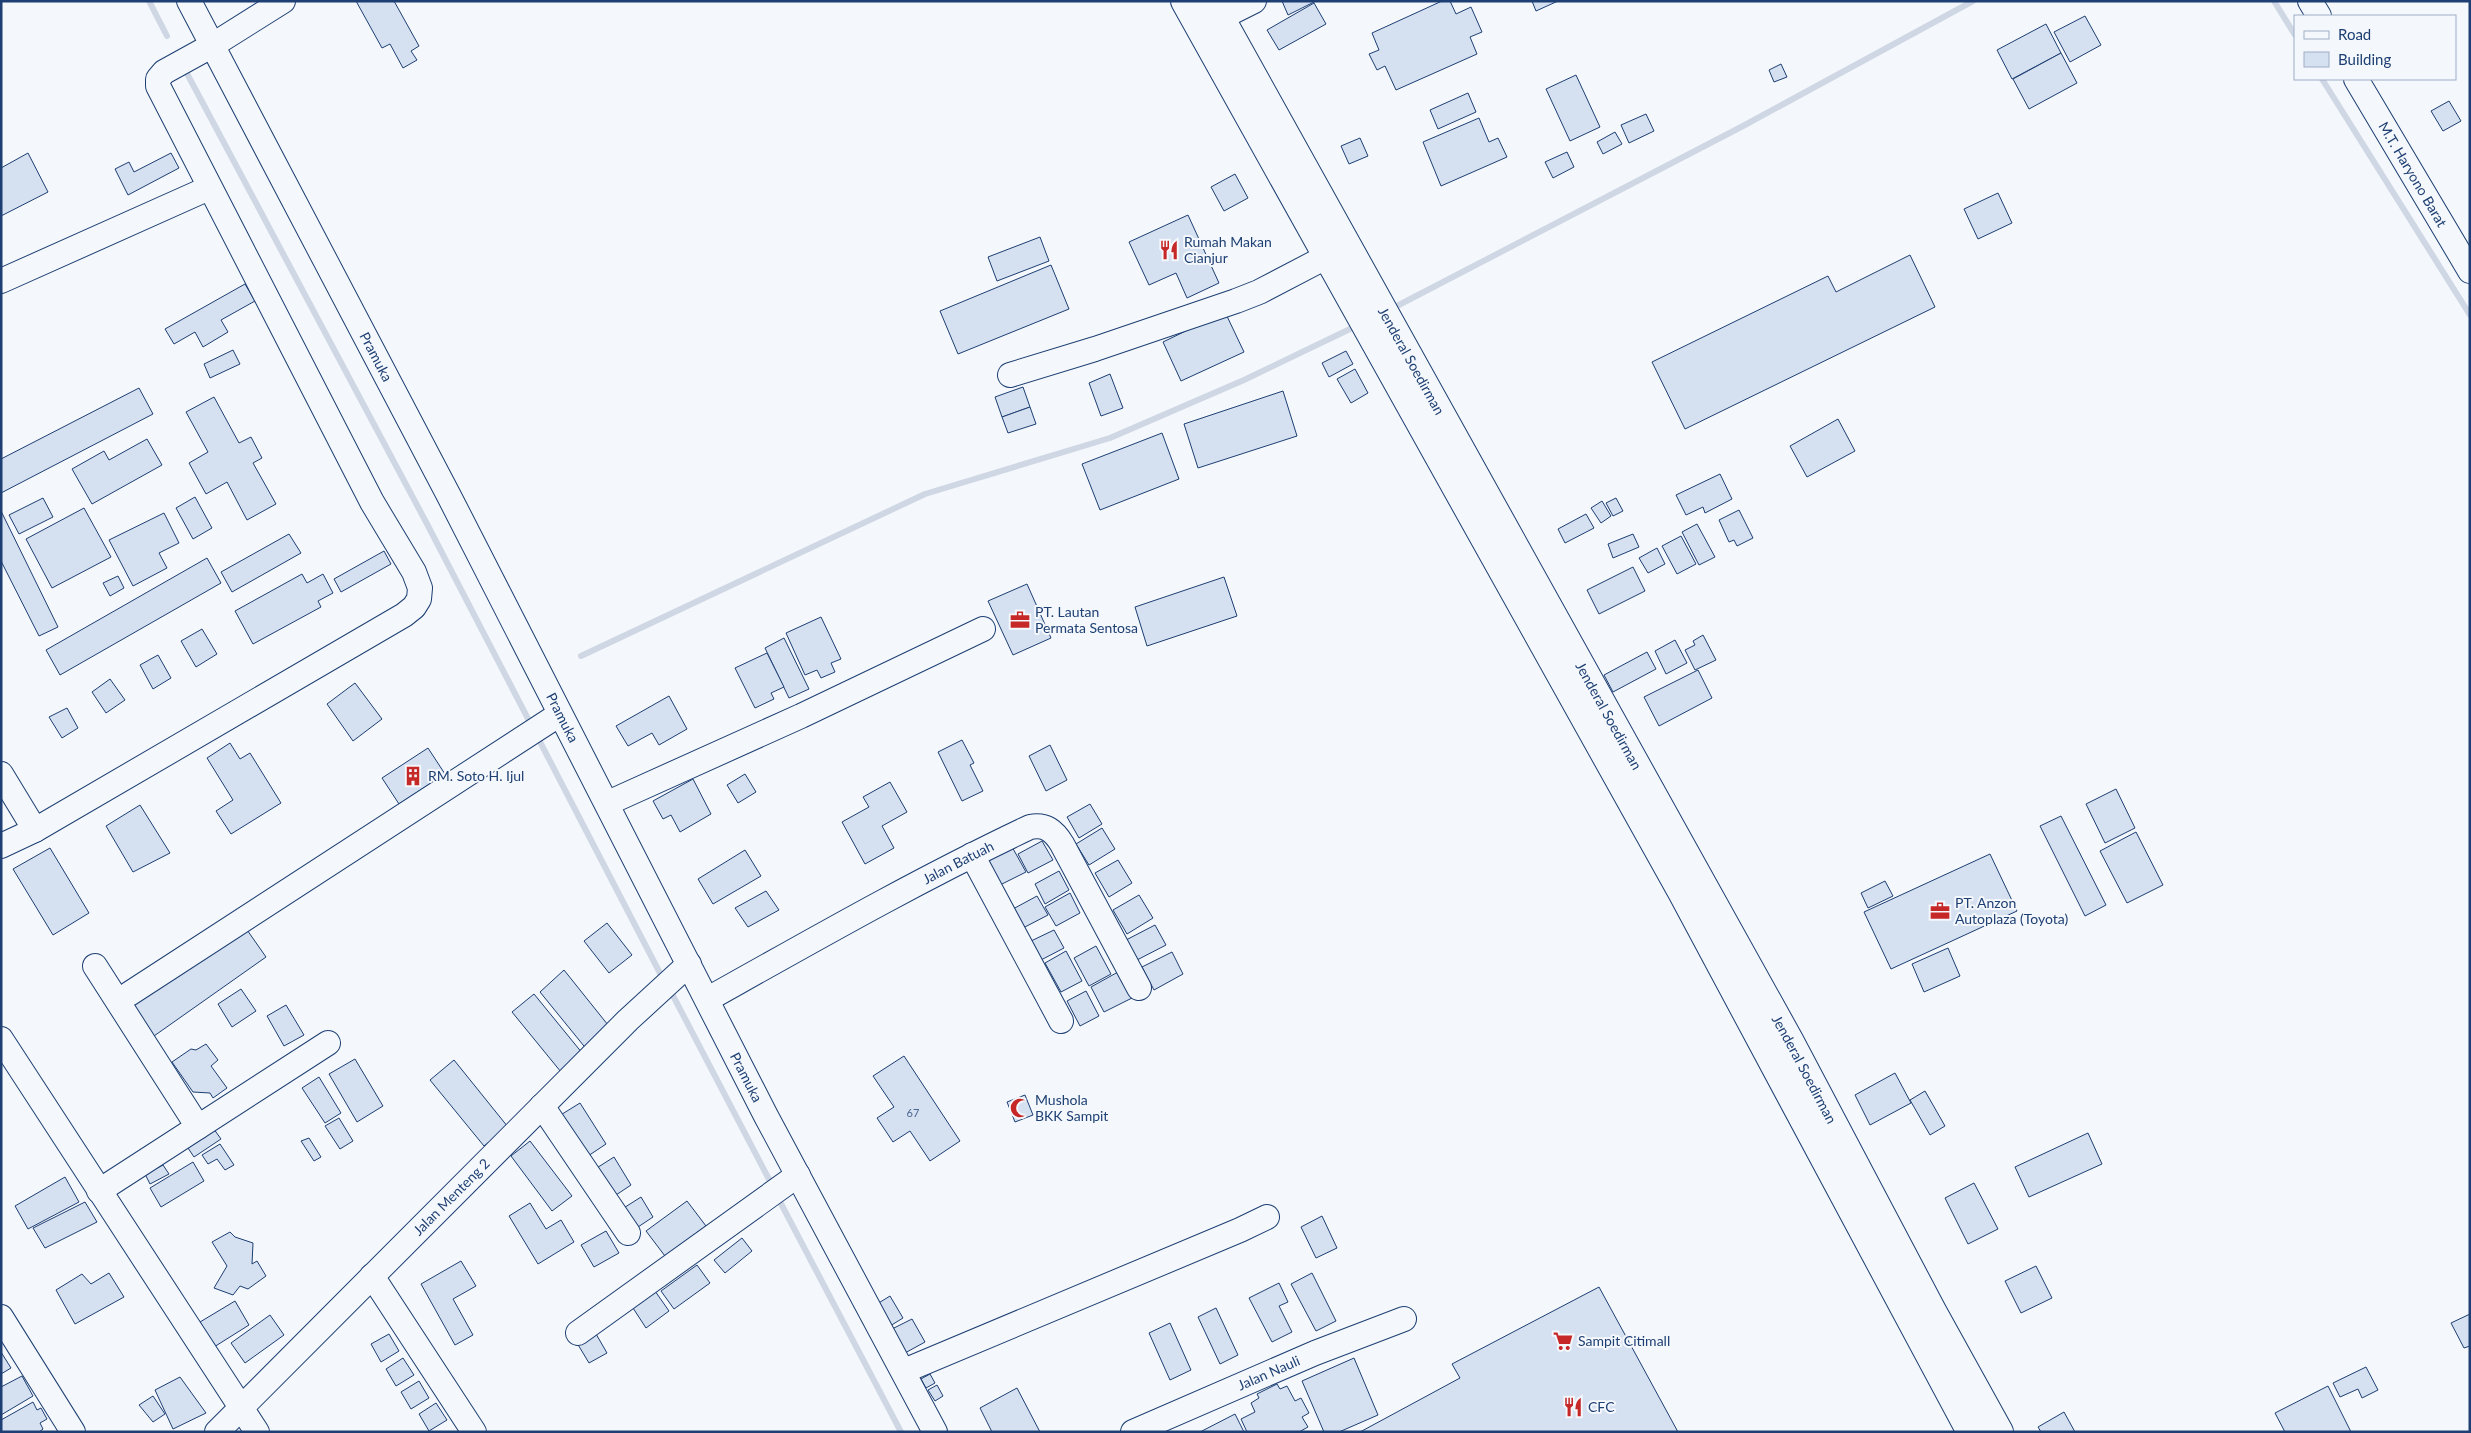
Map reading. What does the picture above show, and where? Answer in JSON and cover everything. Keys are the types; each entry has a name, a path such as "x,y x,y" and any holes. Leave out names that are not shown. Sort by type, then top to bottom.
{"highway":[{"name":"Jenderal Soedirman","path":"1184,1 1326,256 1528,593 1790,1042 1927,1302 1999,1432"},
{"name":"Jenderal Soedirman","path":"1216,10 1528,593 1682,892 1971,1432"}],"street":[{"name":"Pramuka","path":"190,1 608,803 682,969 708,999 791,1180 904,1371 935,1432"},
{"path":"1,846 35,830 404,615 414,607 419,599 420,588 414,572 372,502 158,86 158,79 164,72 213,46 283,1"},
{"path":"1216,10 1254,1"},
{"path":"2310,1 2318,15"},
{"name":"M.T. Haryono Barat","path":"2357,80 2470,271"},
{"path":"1,281 210,188"},
{"path":"1010,375 1095,349 1236,301 1259,292 1326,256"},
{"path":"608,803 802,716 983,629"},
{"path":"129,994 560,714"},
{"path":"1,774 35,830"},
{"name":"Jalan Batuah","path":"708,999 886,899 1030,827 1040,825 1053,831 1062,844 1139,988"},
{"path":"972,855 1062,1021"},
{"path":"95,966 198,1127"},
{"name":"Jalan Menteng 2","path":"217,1432 542,1106 682,969"},
{"path":"1,1039 256,1432"},
{"path":"100,1191 328,1043"},
{"path":"542,1106 628,1233"},
{"path":"578,1333 791,1180"},
{"path":"904,1371 1267,1217"},
{"path":"372,1276 474,1432"},
{"path":"1,1317 73,1432"},
{"name":"Jalan Nauli","path":"1133,1432 1315,1353 1404,1319"}],"building":[{"path":"356,1 394,1 419,46 411,51 417,60 403,68 390,44 382,48"},
{"path":"1282,1 1316,1 1288,15"},
{"path":"1442,1 1450,1 1456,14 1471,7 1482,32 1470,37 1477,54 1396,90 1385,66 1377,70 1369,54 1379,50 1372,33"},
{"path":"1532,1 1558,1 1536,11"},
{"path":"1314,3 1326,24 1279,50 1267,30"},
{"path":"2085,16 2101,45 2070,62 2054,32"},
{"path":"2046,24 2061,53 2012,79 1997,50"},
{"path":"2061,53 2077,83 2029,109 2013,79"},
{"path":"1781,64 1787,77 1774,82 1769,70"},
{"path":"1576,75 1600,127 1570,141 1546,89"},
{"path":"1468,93 1476,112 1438,129 1430,110"},
{"path":"2449,101 2461,121 2443,131 2431,111"},
{"path":"1646,114 1654,131 1629,143 1621,125"},
{"path":"1479,118 1489,142 1498,138 1507,157 1441,186 1423,142"},
{"path":"1615,132 1622,144 1603,154 1597,142"},
{"path":"1360,138 1368,156 1349,164 1341,146"},
{"path":"1567,152 1574,167 1553,178 1545,162"},
{"path":"28,153 48,192 1,216 1,168"},
{"path":"171,153 179,168 128,195 115,169 129,162 134,172"},
{"path":"1235,174 1248,198 1224,211 1211,187"},
{"path":"1998,193 2012,223 1978,239 1964,209"},
{"name":"Rumah Makan Cianjur","path":"1188,215 1219,283 1187,298 1176,273 1149,285 1129,242"},
{"path":"1040,237 1049,261 997,281 988,257"},
{"path":"1910,255 1935,307 1685,429 1652,362 1828,276 1836,292"},
{"path":"1051,265 1069,309 958,354 940,311"},
{"path":"245,284 255,301 221,320 228,332 203,347 195,332 174,344 165,329"},
{"path":"1225,312 1244,352 1181,381 1163,342"},
{"path":"233,350 240,364 210,378 204,364"},
{"path":"1346,351 1353,364 1329,377 1322,363"},
{"path":"1355,369 1368,393 1351,403 1337,379"},
{"path":"1110,374 1123,408 1101,416 1089,383"},
{"path":"1023,387 1030,407 1002,417 995,397"},
{"path":"139,388 153,414 1,493 1,459"},
{"path":"1283,391 1297,436 1198,468 1184,424"},
{"path":"214,397 239,443 251,437 262,458 253,463 276,504 247,520 227,482 206,494 189,463 208,452 186,412"},
{"path":"1030,407 1036,424 1008,433 1002,417"},
{"path":"1838,419 1855,451 1807,477 1790,446"},
{"path":"1162,433 1179,479 1100,510 1082,464"},
{"path":"147,439 162,465 92,504 72,469 104,451 109,460"},
{"path":"1720,474 1732,499 1705,513 1703,507 1686,515 1676,495"},
{"path":"195,497 212,528 193,539 176,508"},
{"path":"43,498 53,517 19,534 9,515"},
{"path":"1616,498 1623,511 1613,516 1606,503"},
{"path":"1602,501 1611,516 1601,523 1591,508"},
{"path":"84,508 111,557 52,588 26,539"},
{"path":"1739,510 1753,538 1737,546 1734,540 1729,542 1719,520"},
{"path":"1,511 58,627 39,636 1,561"},
{"path":"164,513 179,543 159,553 167,568 133,586 109,540"},
{"path":"1586,514 1594,528 1565,543 1558,529"},
{"path":"1697,524 1715,557 1699,565 1682,532"},
{"path":"289,534 301,553 232,592 221,572"},
{"path":"1633,534 1639,547 1613,558 1608,544"},
{"path":"1681,536 1696,564 1677,574 1662,546"},
{"path":"1657,548 1665,564 1648,573 1639,558"},
{"path":"384,551 391,564 341,592 334,579"},
{"path":"207,558 221,583 60,675 46,650"},
{"path":"1633,567 1645,591 1599,614 1587,590"},
{"path":"302,574 307,583 323,574 333,593 318,601 321,607 253,644 235,611"},
{"path":"118,576 124,588 110,596 103,583"},
{"path":"1224,577 1237,616 1147,646 1135,607"},
{"name":"PT. Lautan Permata Sentosa","path":"1027,584 1051,638 1013,655 988,601"},
{"path":"821,617 841,659 831,663 835,672 821,678 817,670 805,675 786,633"},
{"path":"202,629 217,654 196,667 181,641"},
{"path":"1703,635 1716,660 1695,670 1685,650 1695,645 1693,641"},
{"path":"784,638 809,689 789,698 765,648"},
{"path":"1675,640 1687,663 1666,674 1655,651"},
{"path":"1647,652 1656,669 1613,692 1604,675"},
{"path":"767,653 784,687 771,693 774,699 755,708 735,668"},
{"path":"158,655 171,678 153,689 140,665"},
{"path":"1698,670 1712,698 1659,726 1644,697"},
{"path":"110,679 125,700 106,713 92,692"},
{"path":"355,683 382,719 353,741 327,704"},
{"path":"669,696 687,729 659,745 652,733 628,746 616,726"},
{"path":"67,708 78,728 62,738 49,717"},
{"path":"962,740 974,763 970,765 983,791 962,801 938,752"},
{"path":"230,743 240,759 250,753 281,803 231,834 216,811 233,800 207,758"},
{"path":"1050,745 1067,780 1046,791 1029,756"},
{"name":"RM. Soto H. Ijul","path":"428,748 445,774 399,804 382,778"},
{"path":"745,774 756,792 738,803 727,785"},
{"path":"693,779 711,814 680,832 671,815 663,819 653,801"},
{"path":"890,782 907,812 882,826 894,848 865,864 842,822 869,807 863,797"},
{"path":"2116,789 2135,828 2105,843 2086,804"},
{"path":"1090,804 1102,824 1079,838 1067,817"},
{"path":"140,805 170,853 133,872 106,826"},
{"path":"2061,816 2106,905 2085,916 2040,826"},
{"path":"1102,828 1115,849 1089,865 1076,844"},
{"path":"2136,832 2163,885 2127,903 2100,851"},
{"path":"1042,841 1053,860 1028,873 1018,854"},
{"path":"1011,845 1026,872 1000,885 986,858"},
{"path":"50,848 89,913 53,935 13,869"},
{"path":"745,850 761,876 713,904 698,879"},
{"name":"PT. Anzon Autoplaza (Toyota)","path":"1990,854 2017,911 1891,969 1864,912"},
{"path":"1118,860 1132,883 1109,897 1095,873"},
{"path":"1059,871 1069,890 1045,904 1035,884"},
{"path":"1885,881 1893,896 1868,908 1861,893"},
{"path":"766,891 779,910 748,927 735,908"},
{"path":"1070,893 1080,913 1056,926 1045,907"},
{"path":"1139,895 1153,918 1127,934 1113,910"},
{"path":"1037,896 1048,915 1023,928 1013,909"},
{"path":"607,923 632,955 609,973 584,941"},
{"path":"1155,925 1166,945 1137,960 1126,940"},
{"path":"245,927 266,957 154,1036 133,1006"},
{"path":"1054,930 1064,948 1041,960 1031,941"},
{"path":"1096,946 1111,974 1089,986 1074,958"},
{"path":"1948,948 1960,976 1924,992 1912,964"},
{"path":"1066,951 1082,981 1061,992 1045,963"},
{"path":"1172,952 1183,974 1154,990 1142,967"},
{"path":"564,970 612,1030 588,1051 540,992"},
{"path":"1118,972 1132,998 1104,1012 1091,987"},
{"path":"241,989 256,1011 232,1027 218,1004"},
{"path":"1086,991 1099,1016 1080,1026 1067,1001"},
{"path":"534,994 583,1054 561,1072 512,1012"},
{"path":"286,1005 304,1035 284,1046 267,1016"},
{"path":"206,1044 218,1060 211,1066 227,1088 213,1098 210,1093 193,1092 172,1062 191,1049 196,1050"},
{"path":"904,1056 960,1141 930,1161 910,1131 893,1142 877,1118 894,1107 873,1076"},
{"path":"355,1059 383,1106 357,1122 329,1074"},
{"path":"454,1060 508,1127 484,1146 430,1080"},
{"path":"1895,1073 1911,1103 1870,1125 1855,1095"},
{"path":"319,1077 341,1113 325,1123 302,1088"},
{"path":"1925,1091 1945,1126 1930,1135 1910,1100"},
{"name":"Mushola BKK Sampit","path":"1025,1095 1033,1115 1015,1122 1007,1102"},
{"path":"580,1103 606,1144 585,1158 559,1116"},
{"path":"339,1118 353,1141 340,1149 325,1126"},
{"path":"211,1125 221,1139 194,1157 184,1142"},
{"path":"2088,1133 2102,1164 2029,1197 2015,1167"},
{"path":"309,1138 321,1157 314,1161 301,1141"},
{"path":"530,1141 572,1196 552,1211 511,1156"},
{"path":"220,1144 234,1165 225,1170 217,1159 208,1164 202,1155"},
{"path":"614,1157 631,1185 610,1199 592,1171"},
{"path":"193,1162 204,1181 161,1207 150,1188"},
{"path":"163,1165 169,1174 150,1184 145,1174"},
{"path":"65,1177 79,1202 28,1229 15,1206"},
{"path":"1974,1183 1998,1229 1968,1244 1945,1198"},
{"path":"641,1197 653,1217 632,1231 619,1211"},
{"path":"687,1201 706,1226 665,1256 646,1231"},
{"path":"85,1202 97,1222 45,1248 33,1228"},
{"path":"530,1203 546,1229 561,1220 574,1242 538,1264 509,1216"},
{"path":"1322,1216 1337,1248 1316,1258 1301,1227"},
{"path":"606,1231 619,1253 594,1267 581,1245"},
{"path":"230,1232 235,1237 253,1243 252,1264 257,1261 266,1276 248,1289 240,1286 233,1295 214,1288 227,1266 212,1242"},
{"path":"742,1238 752,1251 725,1273 714,1260"},
{"path":"461,1261 476,1286 453,1299 473,1335 455,1345 421,1284"},
{"path":"697,1265 710,1283 674,1309 661,1291"},
{"path":"2036,1266 2052,1298 2021,1313 2005,1281"},
{"path":"109,1273 124,1297 75,1324 56,1290 82,1274 91,1284"},
{"path":"1312,1273 1336,1321 1316,1331 1291,1284"},
{"path":"1279,1283 1288,1302 1279,1306 1292,1332 1272,1342 1249,1298"},
{"name":"Sampit Citimall","path":"1599,1287 1678,1432 1360,1432 1460,1378 1452,1364"},
{"path":"655,1291 669,1311 646,1328 633,1308"},
{"path":"890,1296 903,1318 890,1326 877,1304"},
{"path":"235,1301 249,1325 214,1347 200,1322"},
{"path":"1216,1308 1238,1355 1220,1364 1198,1317"},
{"path":"2470,1314 2470,1346 2464,1348 2451,1323"},
{"path":"270,1315 284,1335 245,1363 231,1343"},
{"path":"912,1319 925,1342 905,1353 892,1329"},
{"path":"1170,1323 1191,1370 1170,1380 1149,1333"},
{"path":"592,1327 607,1353 589,1363 574,1338"},
{"path":"389,1334 399,1351 381,1362 371,1344"},
{"path":"1,1352 11,1368 1,1374"},
{"path":"403,1358 414,1375 396,1386 386,1369"},
{"path":"1354,1358 1378,1415 1339,1432 1324,1432 1302,1381"},
{"path":"2366,1367 2378,1390 2362,1398 2358,1389 2340,1397 2333,1383"},
{"path":"930,1374 935,1383 926,1388 921,1379"},
{"path":"22,1376 33,1396 1,1415 1,1387"},
{"path":"180,1377 206,1413 173,1429 155,1390"},
{"path":"419,1381 429,1398 411,1409 401,1392"},
{"path":"1277,1384 1280,1389 1287,1386 1295,1401 1301,1398 1309,1413 1302,1417 1308,1427 1299,1432 1247,1432 1241,1419 1255,1412 1251,1403 1259,1398 1257,1394"},
{"path":"937,1385 943,1396 935,1401 928,1390"},
{"path":"2328,1386 2351,1432 2285,1432 2275,1413"},
{"path":"1017,1388 1040,1432 992,1432 980,1408"},
{"path":"153,1396 165,1414 153,1422 139,1405"},
{"path":"33,1402 37,1410 41,1408 47,1419 40,1423 43,1429 39,1432 1,1432 1,1420"},
{"path":"436,1403 447,1420 429,1431 419,1414"},
{"path":"2064,1412 2075,1432 2041,1432 2038,1427"},
{"path":"1235,1414 1244,1432 1200,1432"}],"waterway":[{"path":"149,1 167,36"},
{"path":"1395,307 1743,126 1973,1"},
{"path":"2274,1 2294,33"},
{"path":"183,66 426,522 663,979"},
{"path":"2323,80 2470,315"},
{"path":"581,656 925,494 1110,438 1244,380 1352,328"},
{"path":"669,988 773,1187"},
{"path":"777,1196 901,1432"}],"place":[{"name":"Rumah Makan Cianjur","path":"1169,250"},
{"name":"PT. Lautan Permata Sentosa","path":"1020,620"},
{"name":"RM. Soto H. Ijul","path":"413,776"},
{"name":"PT. Anzon Autoplaza (Toyota)","path":"1940,911"},
{"name":"Mushola BKK Sampit","path":"1020,1108"},
{"name":"Sampit Citimall","path":"1563,1341"},
{"name":"CFC","path":"1573,1407"}]}
